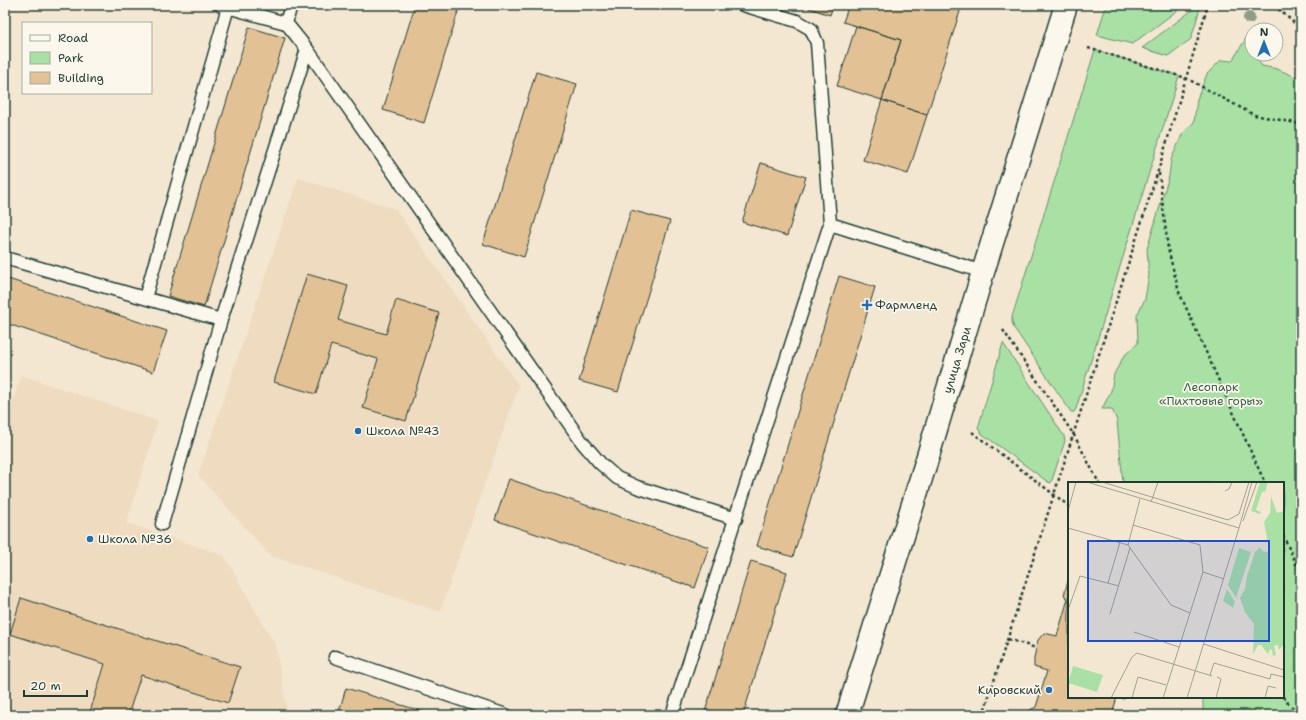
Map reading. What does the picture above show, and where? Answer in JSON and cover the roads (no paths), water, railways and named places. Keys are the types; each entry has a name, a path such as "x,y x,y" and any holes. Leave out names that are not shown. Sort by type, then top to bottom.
{"street":[{"name":"улица Зари","path":"847,715 1066,5"}],"lane":[{"path":"286,23 291,5"},
{"path":"672,715 830,224 817,43 811,29 797,21 743,5"},
{"path":"145,298 224,6 286,23 307,50 582,442 600,463 617,478 637,487 736,519"},
{"path":"162,524 221,320 307,50"},
{"path":"830,224 983,272"},
{"path":"5,258 221,320"},
{"path":"335,657 506,715"}],"place":[{"name":"Фармленд","path":"867,305"},
{"name":"Школа №43","path":"358,431"},
{"name":"Школа №36","path":"90,539"},
{"name":"Кировский","path":"1049,690"}],"park label":[{"name":"Лесопарк «Пихтовые горы»","path":"1211,394"}]}
